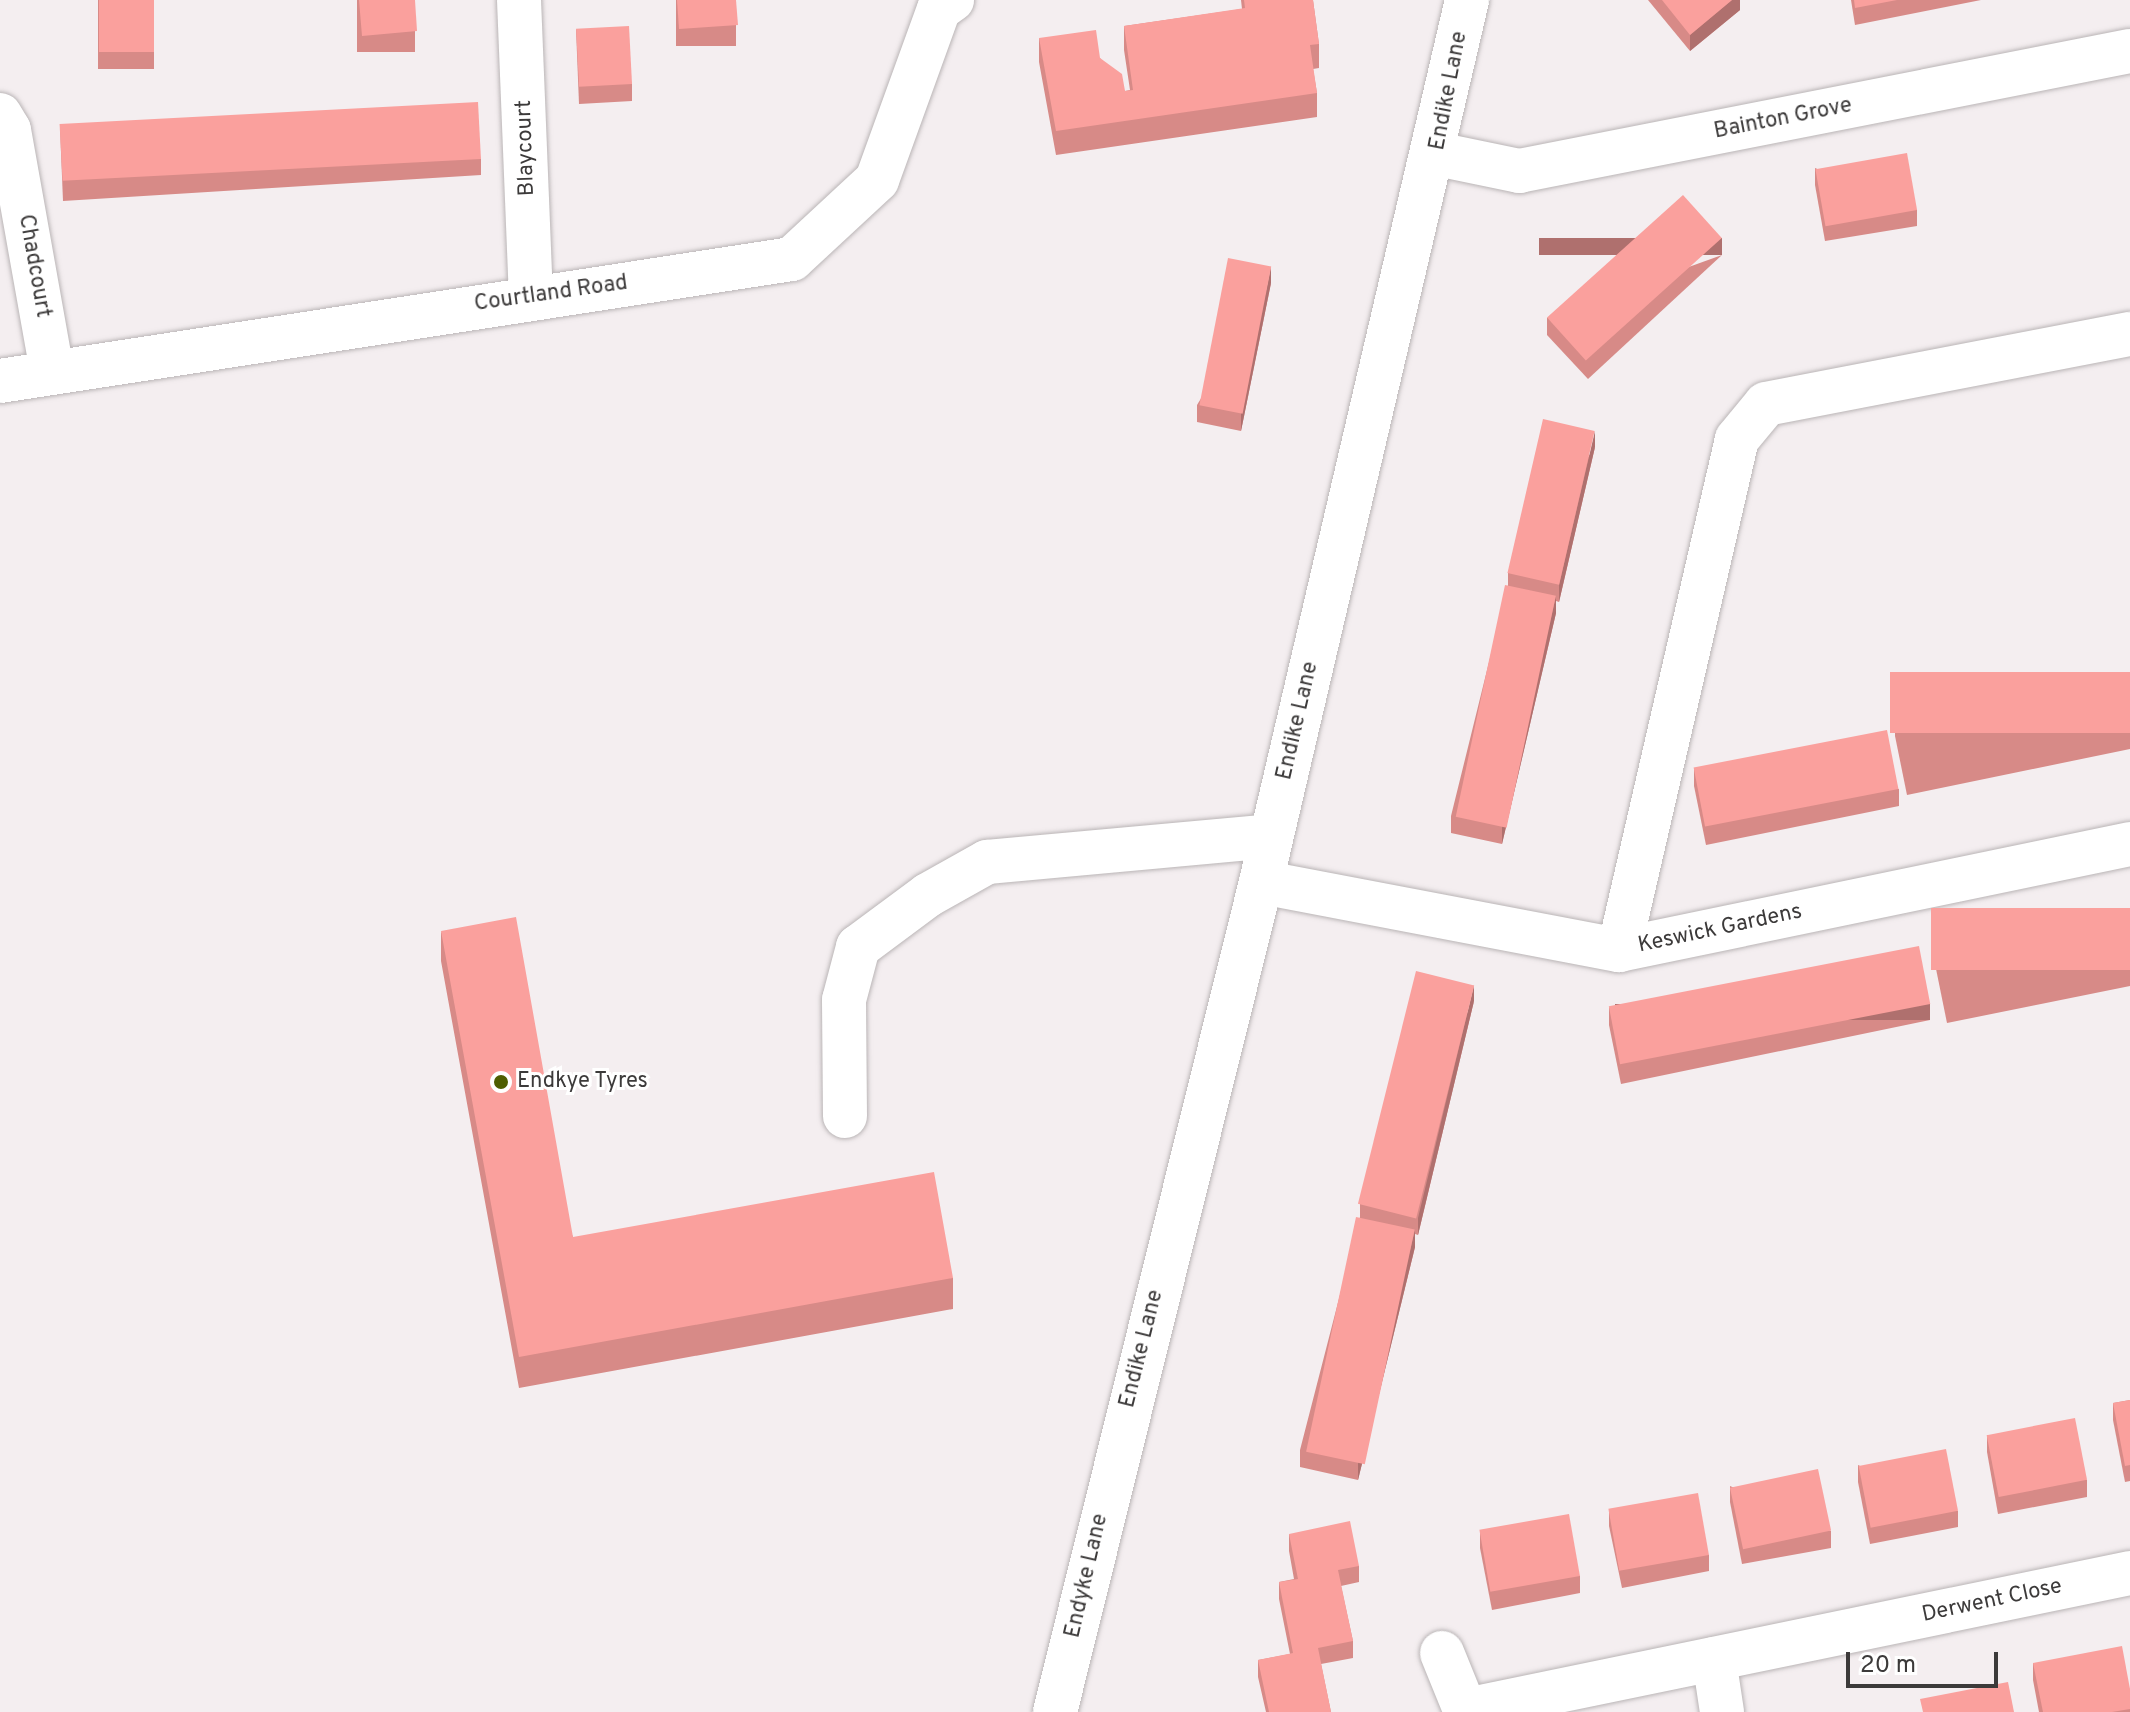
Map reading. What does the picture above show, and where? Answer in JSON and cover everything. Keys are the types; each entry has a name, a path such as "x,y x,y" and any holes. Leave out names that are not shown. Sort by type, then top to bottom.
{"street":[{"name":"Blaycourt","path":"519,0 531,296"},
{"name":"Courtland Road","path":"0,381 531,296 792,259 877,180 939,9 952,0"},
{"name":"Endike Lane","path":"1119,1439 1261,882 1437,154 1467,0"},
{"name":"Bainton Grove","path":"1437,154 1519,171 2130,51"},
{"name":"Chadcourt","path":"0,115 9,130 52,372"},
{"path":"1619,950 1737,439 1746,427 1766,404 2130,334"},
{"path":"845,1116 844,1000 858,947 928,895 987,862 1271,836"},
{"name":"Keswick Gardens","path":"1261,882 1619,950 2130,844"},
{"name":"Endyke Lane","path":"1055,1712 1119,1439"},
{"name":"Derwent Close","path":"1442,1653 1466,1711 2130,1573"},
{"path":"1714,1659 1722,1712"}],"building":[{"path":"99,0 154,0 154,52 99,52"},
{"path":"359,0 415,0 417,31 362,36"},
{"path":"677,0 736,0 738,25 679,29"},
{"path":"1244,0 1313,0 1319,44 1310,45 1317,93 1056,131 1039,38 1096,30 1100,58 1122,74 1125,91 1133,90 1124,26 1245,8"},
{"path":"1662,0 1732,0 1690,35"},
{"path":"1854,0 1897,0 1855,8"},
{"path":"629,26 632,84 579,87 576,29"},
{"path":"478,102 481,159 63,181 60,124"},
{"path":"1907,153 1917,210 1825,226 1815,169"},
{"path":"1683,195 1722,238 1586,361 1547,317"},
{"path":"1228,258 1271,266 1243,414 1199,405"},
{"path":"1543,419 1595,431 1559,585 1507,573"},
{"path":"1505,585 1556,596 1507,828 1456,817"},
{"path":"1890,672 2130,672 2130,733 1890,733"},
{"path":"1887,730 1898,789 1705,826 1694,768"},
{"path":"1931,908 2130,908 2130,970 1931,970"},
{"name":"Endkye Tyres","path":"516,917 573,1237 934,1172 953,1278 519,1357 441,931"},
{"path":"1919,946 1930,1004 1620,1064 1609,1006"},
{"path":"1416,971 1474,986 1416,1218 1358,1204"},
{"path":"1356,1217 1415,1229 1365,1464 1306,1452"},
{"path":"2130,1400 2130,1465 2125,1466 2113,1403"},
{"path":"2075,1418 2087,1480 1999,1497 1987,1435"},
{"path":"1946,1449 1958,1511 1871,1528 1859,1466"},
{"path":"1818,1469 1831,1531 1743,1549 1730,1488"},
{"path":"1698,1493 1709,1555 1619,1571 1608,1509"},
{"path":"1569,1514 1580,1576 1490,1592 1479,1530"},
{"path":"1350,1521 1359,1566 1338,1570 1353,1641 1318,1648 1331,1712 1269,1712 1258,1660 1293,1653 1279,1582 1298,1579 1289,1534"},
{"path":"2122,1646 2130,1689 2130,1709 2043,1712 2033,1663"},
{"path":"2008,1682 2014,1712 1923,1712 1920,1699"}],"place":[{"name":"Endkye Tyres","path":"501,1082"}]}
